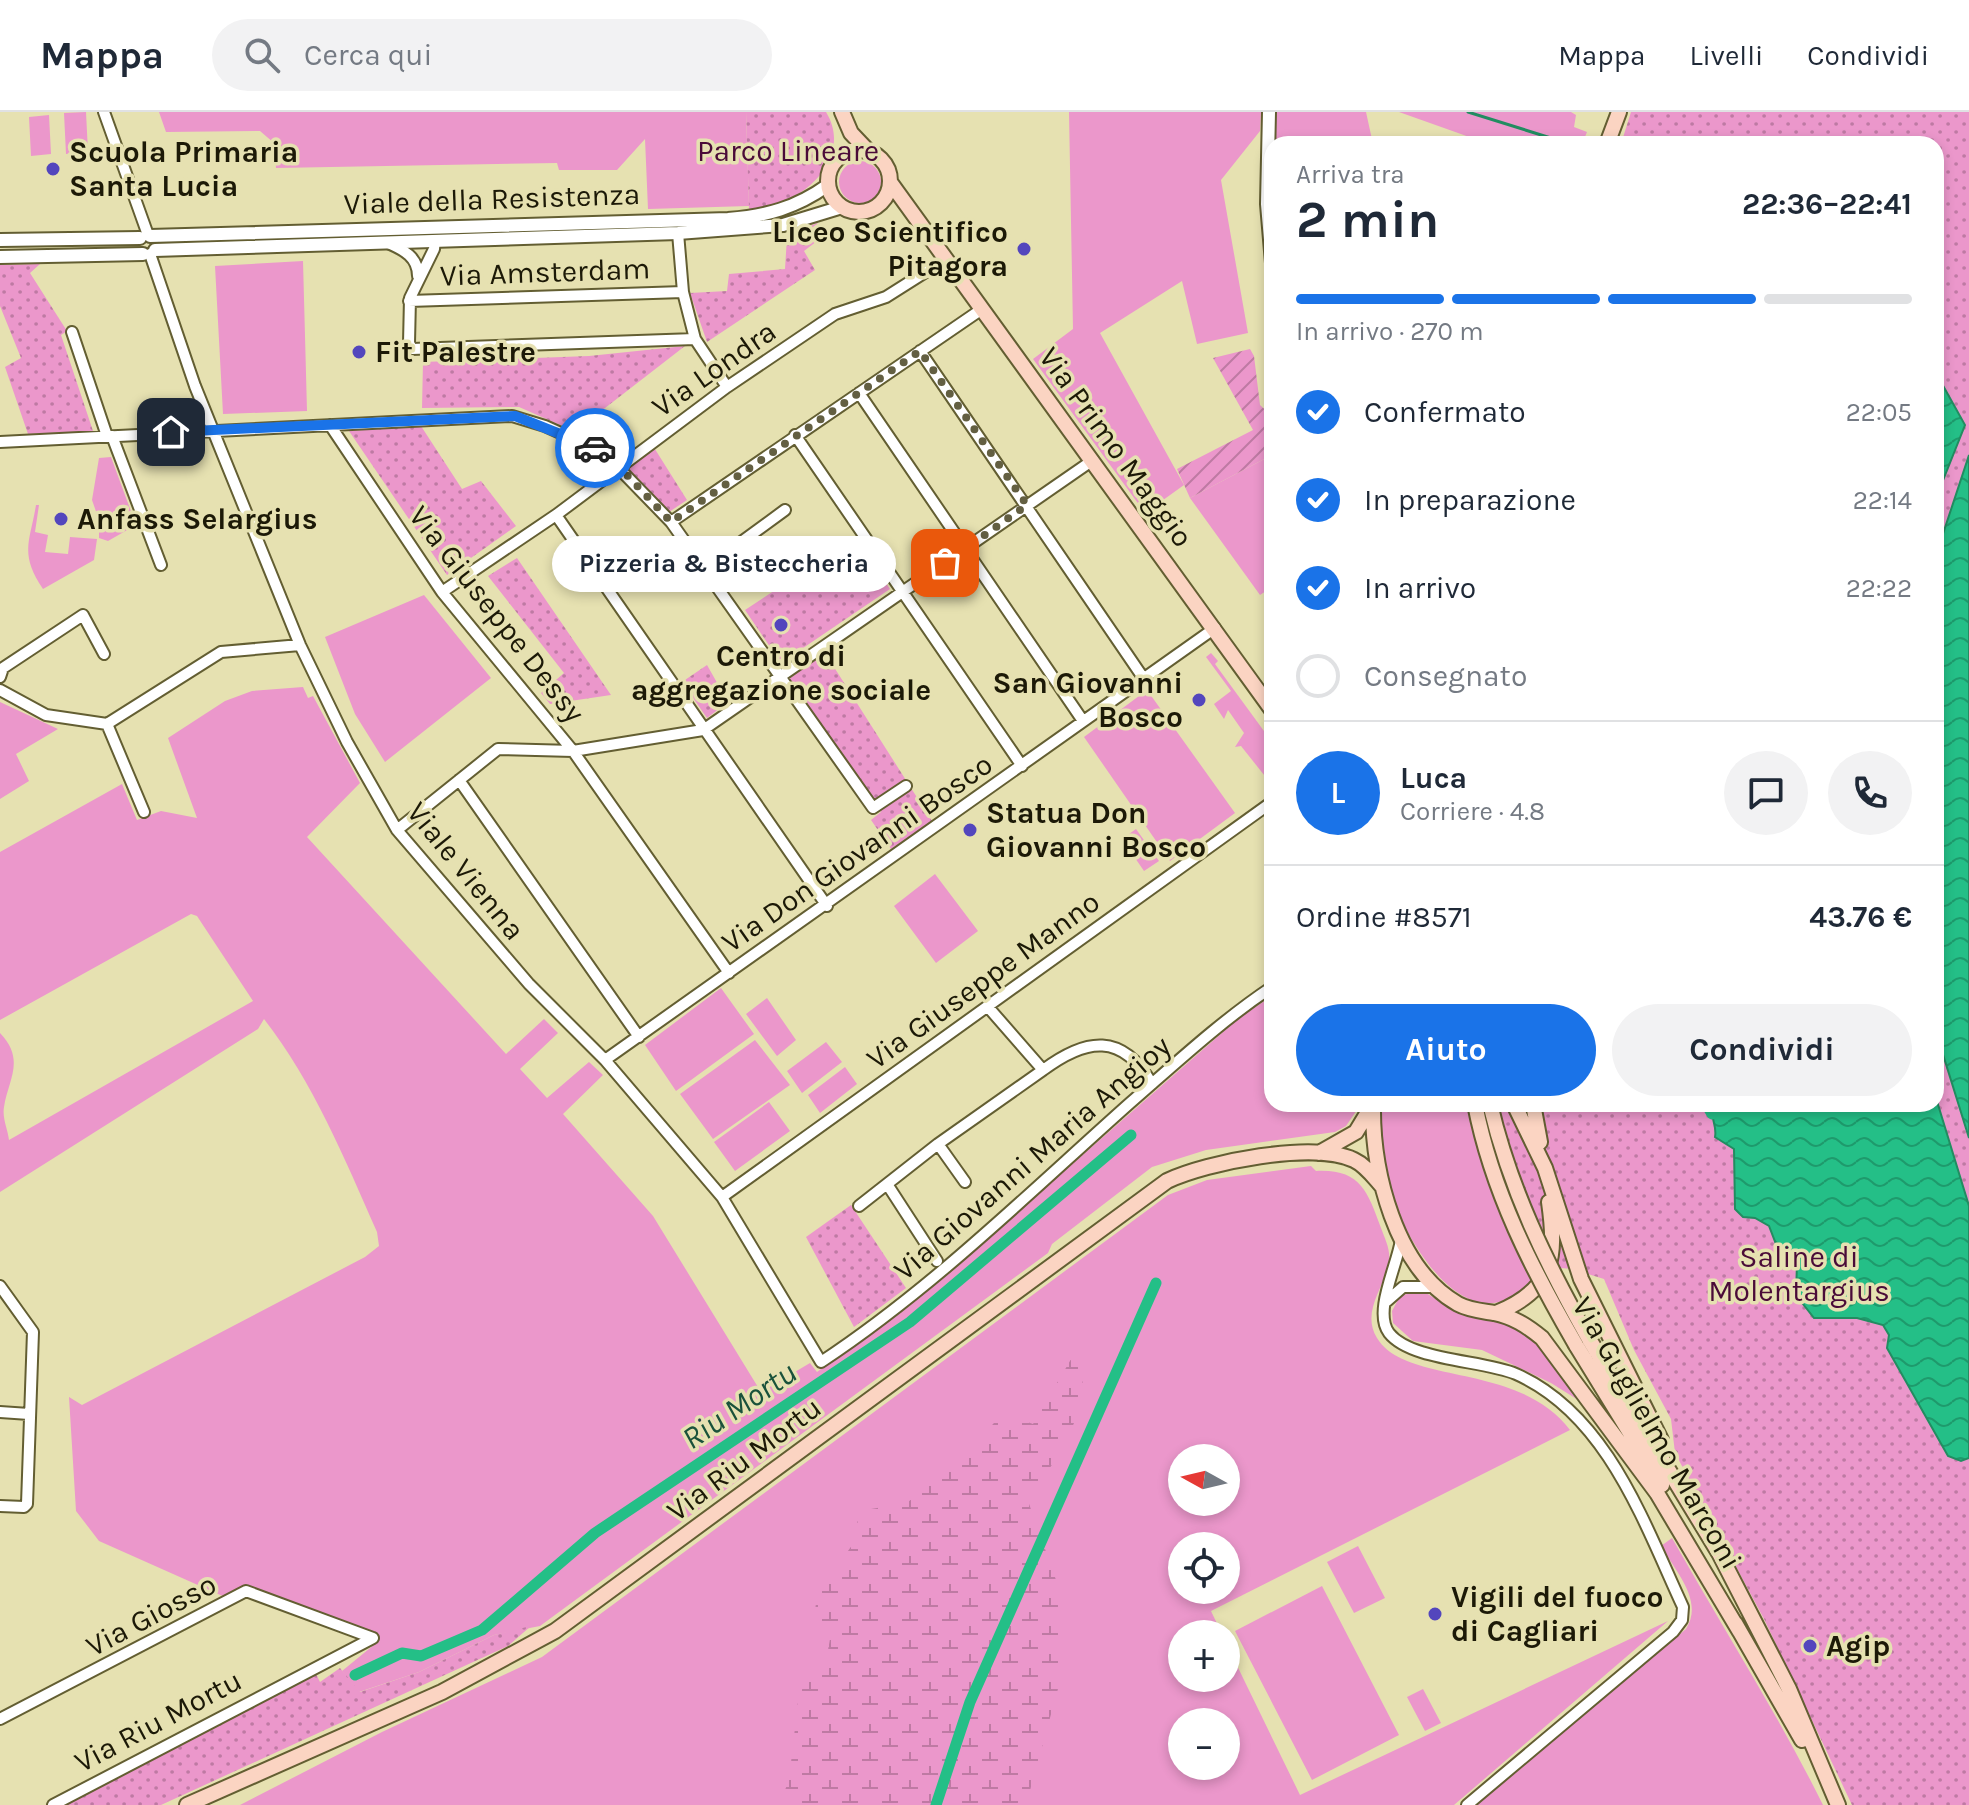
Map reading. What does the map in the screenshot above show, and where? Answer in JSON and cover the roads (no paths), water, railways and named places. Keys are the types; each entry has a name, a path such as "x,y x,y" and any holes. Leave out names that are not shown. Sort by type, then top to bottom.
{"main road":[{"path":"1612,136 1620,112"},
{"path":"843,114 851,133 884,163 890,182 888,192 877,207"},
{"path":"843,114 844,142 839,158 832,166 828,185 842,207 858,212 877,207 896,208 914,217"},
{"path":"839,158 858,151 869,152"},
{"name":"Via Primo Maggio","path":"890,182 1264,700"},
{"path":"1252,684 1264,691"},
{"name":"Via Riu Mortu","path":"1319,1153 1356,1132 1368,1112"},
{"path":"1373,1112 1373,1140 1381,1185 1401,1238 1437,1287 1458,1304 1522,1322 1542,1338 1657,1493 1740,1632"},
{"name":"Via Guglielmo Marconi","path":"1477,1112 1496,1182 1527,1257 1719,1553 1789,1689 1823,1775"},
{"name":"Via Guglielmo Marconi","path":"1492,1112 1512,1181 1537,1244 1583,1342 1838,1805"},
{"path":"1518,1112 1545,1168 1587,1292 1719,1553"},
{"path":"1496,1313 1529,1296 1545,1280 1552,1251 1545,1168 1534,1112"},
{"name":"Via Riu Mortu","path":"187,1805 442,1692 555,1631 1167,1181 1189,1171 1241,1159 1319,1153 1355,1160 1381,1185"}],"street":[{"path":"104,112 146,236 156,242 149,252"},
{"path":"1268,136 1269,112"},
{"name":"Viale della Resistenza","path":"0,240 728,219 779,212 806,201 828,185"},
{"name":"Viale della Resistenza","path":"0,257 678,233 783,225 842,207"},
{"path":"678,233 683,292 695,339 727,387"},
{"path":"434,240 434,249 409,301 409,343 412,349 695,339"},
{"path":"385,242 410,255 418,266 418,278"},
{"name":"Viale Vienna","path":"149,252 212,430 300,645 347,742 397,830 529,984 605,1060 722,1197 821,1362"},
{"name":"Via Londra","path":"442,592 556,515 727,387 835,314 886,297 946,259"},
{"name":"Via Amsterdam","path":"409,301 683,292"},
{"path":"671,522 982,309"},
{"path":"72,332 109,436 161,565"},
{"path":"920,351 1144,679"},
{"path":"859,393 1083,721"},
{"path":"0,442 515,416 590,444 671,522 873,808 906,786"},
{"name":"Via Giuseppe Dessy","path":"330,425 442,592 573,751 729,973"},
{"path":"795,435 1022,766"},
{"path":"397,830 498,749 573,751 703,730 1093,460"},
{"path":"703,570 785,510"},
{"path":"556,515 827,906"},
{"path":"0,677 3,668 83,615 104,654"},
{"name":"Via Don Giovanni Bosco","path":"605,1060 827,906 1215,628"},
{"path":"0,690 46,715 107,724 221,652 300,645"},
{"path":"107,724 144,812"},
{"path":"459,780 639,1037"},
{"name":"Via Giuseppe Manno","path":"722,1197 1264,808"},
{"name":"Via Giovanni Maria Angioy","path":"821,1362 870,1330 941,1271 1152,1084 1236,1012 1264,993"},
{"path":"988,1007 1043,1070"},
{"path":"859,1206 938,1144 1074,1049 1111,1046 1128,1054 1152,1084"},
{"path":"938,1144 965,1182"},
{"path":"887,1184 937,1261"},
{"path":"1401,1238 1397,1265 1383,1305 1383,1322 1395,1339 1407,1346 1516,1374 1568,1405 1586,1426 1634,1503 1683,1607 1682,1620 1673,1632 1467,1805"},
{"path":"0,1286 33,1332 24,1507 0,1506"},
{"path":"1383,1305 1403,1287 1437,1287"},
{"path":"0,1412 29,1414"},
{"name":"Via Giosso","path":"0,1719 246,1591 373,1638"},
{"name":"Via Riu Mortu","path":"53,1805 373,1638"}],"water":[{"path":"1944,387 1965,425 1944,478"},
{"path":"1969,455 1969,1138 1944,1058 1944,531"},
{"path":"1712,1112 1940,1112 1969,1206 1969,1458 1961,1461 1948,1456 1887,1348 1889,1335 1883,1325 1857,1318 1814,1318 1796,1295 1797,1263 1790,1253 1776,1244 1769,1226 1755,1218 1743,1217 1735,1209 1734,1149 1715,1137"}],"waterway":[{"path":"1468,112 1544,136"},
{"name":"Riu Mortu","path":"355,1675 402,1653 421,1656 482,1630 595,1533 910,1322 1131,1135"},
{"path":"936,1805 970,1702 1156,1283"}],"place":[{"name":"Scuola Primaria Santa Lucia","path":"53,169"},
{"name":"Liceo Scientifico Pitagora","path":"1024,249"},
{"name":"Fit Palestre","path":"359,352"},
{"name":"Anfass Selargius","path":"61,519"},
{"name":"Pizzeria & Bisteccheria","path":"945,563"},
{"name":"Centro di aggregazione sociale","path":"781,625"},
{"name":"San Giovanni Bosco","path":"1199,700"},
{"name":"Statua Don Giovanni Bosco","path":"970,830"},
{"name":"Vigili del fuoco di Cagliari","path":"1435,1614"},
{"name":"Agip","path":"1810,1646"}],"park label":[{"name":"Parco Lineare","path":"788,151"},
{"name":"Saline di Molentargius","path":"1799,1274"}]}
